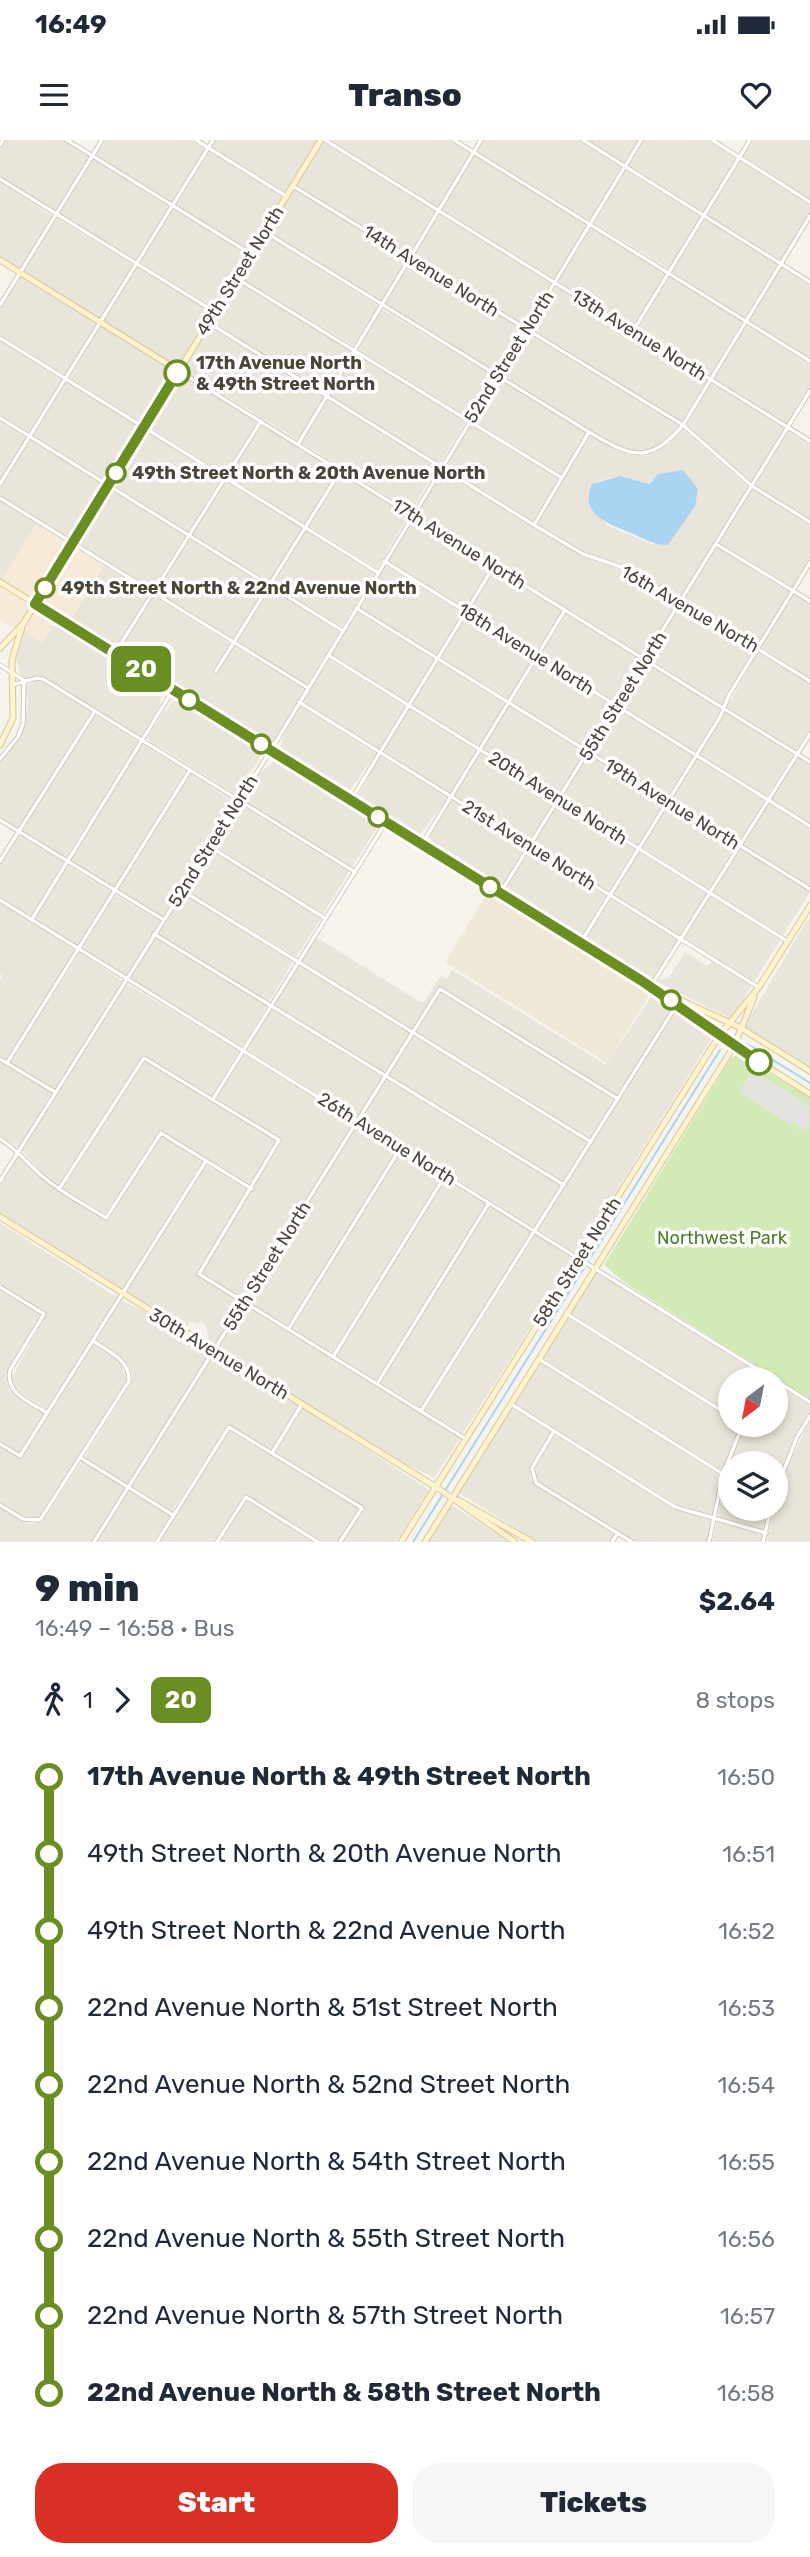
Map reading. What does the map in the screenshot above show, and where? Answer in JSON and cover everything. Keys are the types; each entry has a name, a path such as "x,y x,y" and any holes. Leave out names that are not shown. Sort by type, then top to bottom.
{"street":[{"path":"0,145 3,140"},
{"path":"67,140 251,254"},
{"path":"0,305 102,140"},
{"path":"196,140 287,196"},
{"path":"0,484 213,140"},
{"name":"49th Street North","path":"0,648 23,624 323,140"},
{"name":"13th Avenue North","path":"323,140 810,441"},
{"path":"454,140 810,361"},
{"path":"298,444 481,140"},
{"path":"583,140 810,282"},
{"name":"52nd Street North","path":"0,1181 271,750 640,140"},
{"path":"712,140 810,202"},
{"path":"633,331 751,140"},
{"path":"0,179 215,312"},
{"name":"14th Avenue North","path":"293,186 683,425 752,486 810,522"},
{"path":"265,232 589,432 627,452 646,453 668,442 683,425 810,216"},
{"name":"17th Avenue North","path":"0,260 810,762"},
{"path":"236,278 562,478"},
{"name":"16th Avenue North","path":"209,323 534,525 583,554 626,569 810,681"},
{"path":"0,338 377,572"},
{"name":"55th Street North","path":"501,893 810,391"},
{"path":"0,418 343,631"},
{"path":"115,653 261,421"},
{"path":"534,525 589,432"},
{"path":"216,671 341,470"},
{"path":"0,498 308,689"},
{"path":"716,544 810,601"},
{"name":"18th Avenue North","path":"384,561 810,826"},
{"path":"581,942 810,563"},
{"path":"351,800 494,566"},
{"path":"0,582 651,986 734,1046 810,1094"},
{"name":"19th Avenue North","path":"356,608 810,889"},
{"path":"422,844 565,610"},
{"path":"0,745 13,718 12,660 23,624"},
{"name":"20th Avenue North","path":"328,655 788,941"},
{"path":"0,665 25,681"},
{"path":"12,685 40,678 355,872"},
{"path":"0,758 13,744 23,724 25,703 22,691 25,681"},
{"path":"32,919 173,690"},
{"name":"21st Avenue North","path":"299,702 759,987"},
{"path":"0,861 95,711"},
{"path":"651,986 810,734"},
{"path":"7,1063 190,769"},
{"path":"0,820 164,920"},
{"path":"213,1099 324,917 386,822"},
{"path":"209,846 324,917"},
{"path":"183,891 591,1142"},
{"name":"26th Avenue North","path":"0,900 752,1367"},
{"name":"58th Street North","path":"401,1542 719,1035 759,987 808,915 810,906"},
{"path":"154,934 564,1185"},
{"path":"651,986 741,1028 810,1071"},
{"name":"58th Street North","path":"425,1542 450,1497 734,1046 759,987"},
{"name":"55th Street North","path":"94,1542 440,989 618,1099"},
{"path":"421,1411 677,1004"},
{"path":"59,1189 144,1058 213,1099 279,1140 199,1274 466,1438"},
{"path":"0,1059 55,1092"},
{"path":"0,1139 19,1151 40,1174 59,1189 106,1218 161,1133 251,1189"},
{"path":"288,1329 400,1149"},
{"path":"0,1444 20,1456 206,1161"},
{"path":"333,1357 445,1176"},
{"path":"377,1384 489,1203"},
{"name":"30th Avenue North","path":"0,1217 450,1497"},
{"path":"0,1287 44,1314 10,1370 10,1387 47,1413"},
{"path":"567,1314 718,1408"},
{"path":"0,1505 32,1521 40,1520 48,1512 129,1381 130,1374 122,1360 93,1342"},
{"path":"539,1359 718,1471"},
{"name":"26th Avenue North","path":"788,1389 810,1402"},
{"path":"272,1453 302,1404"},
{"path":"511,1404 675,1507 766,1533"},
{"path":"788,1460 797,1437 810,1416"},
{"path":"157,1542 229,1427 362,1508 340,1542"},
{"path":"554,1431 532,1468 536,1483 632,1542"},
{"path":"81,1458 173,1515"},
{"path":"218,1541 246,1497 318,1542"},
{"path":"450,1497 514,1542"},
{"path":"450,1497 532,1542"},
{"path":"709,1542 718,1502"},
{"path":"763,1542 768,1521"},
{"path":"612,1542 618,1533"}],"shaded area":[{"path":"6,140 62,140 89,157 55,212 0,176 0,150"},
{"path":"105,140 191,140 205,149 172,202 95,155"},
{"path":"216,140 319,140 286,193 212,147"},
{"path":"330,140 450,140 470,153 438,207"},
{"path":"483,140 578,140 621,167 590,221 477,151"},
{"path":"588,140 638,140 624,163"},
{"path":"643,140 707,140 736,158 704,212 628,165"},
{"path":"753,140 810,140 810,199 743,156"},
{"path":"323,142 435,211 409,254 296,185"},
{"path":"209,151 283,197 250,250 176,205"},
{"path":"474,155 588,225 554,279 442,209"},
{"path":"93,159 169,207 136,260 59,214"},
{"path":"740,161 810,205 810,212 781,260 707,215"},
{"path":"625,170 701,217 669,269 594,223"},
{"path":"0,182 52,216 20,269 0,257"},
{"path":"294,189 407,259 381,302 268,231"},
{"path":"173,209 248,255 215,308 140,262"},
{"path":"439,214 552,283 525,326 413,257"},
{"path":"56,218 133,265 100,319 24,271"},
{"path":"705,219 778,264 745,318 672,272"},
{"path":"592,227 666,274 633,327 558,281"},
{"path":"265,235 378,306 354,346 239,277"},
{"path":"411,261 523,330 497,372 385,304"},
{"path":"137,267 212,313 179,367 104,321"},
{"path":"782,267 810,285 810,358 749,320"},
{"path":"21,275 97,323 65,375 0,335 0,309"},
{"path":"670,276 742,322 710,376 637,330"},
{"path":"237,282 351,351 326,393 212,322"},
{"path":"556,286 707,380 682,422 529,328"},
{"path":"382,309 495,377 469,418 358,349"},
{"path":"101,325 176,371 144,424 69,378"},
{"path":"746,325 810,364 810,386 787,424 714,378"},
{"path":"209,326 323,398 298,440 183,370"},
{"path":"527,333 679,426 666,441 646,451 628,450 501,375"},
{"path":"0,341 62,380 29,433 0,415"},
{"path":"355,353 466,422 440,464 330,396"},
{"path":"180,374 257,422 224,474 148,426"},
{"path":"499,379 586,433 561,474 473,420"},
{"path":"66,382 141,428 108,482 33,436"},
{"path":"711,383 784,428 751,482 686,424"},
{"path":"327,400 437,468 411,511 302,443"},
{"path":"0,422 26,438 0,479"},
{"path":"261,425 338,471 305,524 228,476"},
{"path":"470,425 558,479 533,522 444,466"},
{"path":"683,429 748,487 680,598 628,567 584,552 537,524 590,436 626,454 646,456 669,444","holes":["683,470 654,545 606,525 588,493 592,484 620,476 651,484 658,474"]},
{"path":"145,431 221,478 188,532 112,484"},
{"path":"788,431 810,444 810,519 755,485"},
{"path":"30,440 105,486 72,540 0,495 0,488"},
{"path":"441,471 582,556 625,572 677,602 644,656 415,514"},
{"path":"342,474 408,516 377,568 309,526"},
{"path":"225,481 303,528 270,582 192,534"},
{"path":"109,489 185,536 152,589 76,542"},
{"path":"752,489 810,525 810,558 793,587 719,543"},
{"path":"0,501 37,524 1,580 0,579"},
{"path":"412,518 491,567 465,609 387,560"},
{"path":"37,524 69,544 35,600 1,580"},
{"path":"306,531 374,573 342,627 274,585"},
{"path":"189,539 267,587 233,639 156,592"},
{"path":"73,547 104,566 69,622 39,603"},
{"path":"717,547 790,592 757,645 684,600"},
{"path":"384,565 462,613 437,655 359,607"},
{"path":"104,566 149,594 115,650 69,622"},
{"path":"495,570 562,611 536,653 469,611"},
{"path":"0,585 32,605 15,630 0,620"},
{"path":"271,589 339,632 307,685 237,642"},
{"path":"794,594 810,604 810,678 761,647"},
{"path":"153,596 230,644 213,672 216,674 234,646 305,690 271,747 119,652"},
{"path":"681,605 754,649 723,705 648,658"},
{"path":"36,607 57,620 42,643 23,631"},
{"path":"356,612 434,660 408,702 331,654"},
{"path":"566,614 642,660 616,702 540,655"},
{"path":"466,616 534,657 508,699 441,658"},
{"path":"57,620 161,689 160,705 141,737 44,677 37,675 26,679 21,676 16,657 23,631"},
{"path":"758,652 810,684 810,730 796,750 727,707"},
{"path":"328,659 405,707 379,749 302,701"},
{"path":"538,660 613,707 587,748 512,702"},
{"path":"438,662 505,704 479,746 412,705"},
{"path":"646,663 721,710 695,752 620,705"},
{"path":"39,680 91,712 18,828 0,817 0,762 19,739 25,724 28,703 25,687"},
{"path":"174,701 180,701 260,750 260,757 236,794 150,741 148,737"},
{"path":"300,706 376,754 349,791 280,750 284,734"},
{"path":"509,706 585,753 558,795 483,749"},
{"path":"409,709 476,751 450,793 383,752"},
{"path":"617,709 693,756 667,797 591,751"},
{"path":"725,712 793,755 767,796 699,754"},
{"path":"95,715 138,742 66,858 22,831"},
{"path":"142,744 186,771 114,888 70,860"},
{"path":"480,753 555,800 529,842 454,796"},
{"path":"589,755 664,802 638,845 562,798"},
{"path":"380,756 448,798 420,834 416,835 360,800 359,794"},
{"path":"797,757 810,765 810,823 771,799"},
{"path":"697,759 764,801 739,842 671,800"},
{"path":"276,760 381,821 352,867 245,801 245,796 260,773"},
{"path":"190,773 234,802 163,917 118,890"},
{"path":"452,800 527,847 501,888 432,845 430,836"},
{"path":"559,802 635,849 609,892 533,845"},
{"path":"768,803 810,829 810,886 743,844"},
{"path":"668,804 736,846 709,889 642,847"},
{"path":"244,807 349,872 323,914 213,845 239,808"},
{"path":"19,835 63,862 32,916 0,897 0,865"},
{"path":"740,848 810,892 783,935 713,892"},
{"path":"210,849 321,918 296,957 187,890"},
{"path":"531,849 606,896 581,938 505,891"},
{"path":"639,852 706,894 680,936 613,894"},
{"path":"67,865 111,892 78,946 35,918"},
{"path":"488,893 650,994 607,1063 445,962"},
{"path":"184,894 293,962 269,1002 158,934"},
{"path":"115,895 160,921 126,977 82,949"},
{"path":"710,896 780,940 754,982 684,938"},
{"path":"610,899 677,940 653,979 585,940"},
{"path":"0,903 76,951 6,1060 0,1056 0,981 3,976 0,974"},
{"path":"808,919 810,920 810,1068 744,1027"},
{"path":"316,937 420,1002 424,1002 441,975 447,979 452,970 606,1065 652,996 672,1009 617,1096 440,986 412,1029 300,960"},
{"path":"155,938 267,1006 242,1047 130,979"},
{"path":"685,952 707,966 712,962 751,986 731,1019 657,981 669,978"},
{"path":"80,953 123,981 55,1089 10,1062"},
{"path":"297,964 410,1034 385,1073 273,1004"},
{"path":"127,984 239,1051 212,1096 143,1055 59,1185 42,1172 22,1150"},
{"path":"441,993 614,1100 590,1138 416,1032"},
{"path":"271,1009 382,1077 357,1117 246,1049"},
{"path":"676,1011 713,1036 577,1254 538,1229"},
{"path":"414,1036 587,1143 563,1181 389,1075"},
{"path":"243,1054 354,1122 244,1299 202,1273 282,1140 216,1098"},
{"path":"144,1061 276,1141 251,1185 161,1130 105,1214 63,1188"},
{"path":"0,1062 52,1093 19,1147 0,1136"},
{"path":"751,1073 757,1077 759,1074 810,1106 808,1130 805,1128 802,1132 798,1129 799,1125 793,1121 791,1125 739,1092"},
{"path":"386,1079 560,1186 534,1227 361,1120"},
{"path":"358,1124 397,1150 288,1326 247,1301"},
{"path":"161,1136 202,1162 121,1291 0,1217 0,1186 19,1155 56,1190 106,1221"},
{"path":"401,1152 441,1177 332,1353 292,1328"},
{"path":"206,1165 248,1190 196,1275 241,1303 213,1347 206,1342 209,1335 203,1321 197,1324 191,1321 183,1329 125,1293"},
{"path":"445,1179 486,1204 376,1380 336,1355"},
{"path":"490,1206 532,1231 421,1407 380,1382"},
{"path":"0,1223 115,1296 119,1295 47,1409 19,1392 11,1379 47,1313 0,1284"},
{"path":"536,1234 575,1258 463,1433 425,1410"},
{"path":"596,1272 748,1367 718,1367 718,1405 571,1313"},
{"path":"0,1291 41,1315 8,1370 6,1379 9,1390 44,1414 20,1453 0,1441"},
{"path":"123,1297 123,1301 150,1314 153,1320 210,1352 128,1484 85,1457 132,1381 132,1372 124,1359 96,1341"},
{"path":"245,1306 460,1438 434,1478 392,1457 217,1350"},
{"path":"568,1318 718,1412 718,1437 735,1437 730,1451 718,1451 718,1467 543,1358"},
{"path":"93,1345 120,1362 127,1381 46,1511 39,1517 24,1516 0,1502 0,1447 21,1459"},
{"path":"214,1354 299,1405 272,1450 228,1424 172,1511 132,1486"},
{"path":"540,1362 718,1475 714,1516 676,1504 514,1403"},
{"path":"788,1392 810,1405 810,1411 788,1453 788,1451 735,1451 740,1437 788,1437"},
{"path":"303,1408 429,1490 396,1542 343,1542 365,1507 276,1452"},
{"path":"512,1408 551,1432 530,1467 530,1479 614,1534 610,1542 538,1542 458,1492"},
{"path":"810,1420 810,1542 766,1542 772,1521 788,1521 788,1466"},
{"path":"229,1431 359,1509 338,1542 323,1542 245,1494 214,1542 159,1542"},
{"path":"555,1435 673,1509 713,1521 707,1542 636,1542 538,1481 534,1468"},
{"path":"82,1462 125,1488 91,1542 0,1542 0,1508 30,1524 42,1521"},
{"path":"129,1491 170,1516 154,1542 97,1542"},
{"path":"246,1500 313,1542 221,1540"},
{"path":"451,1505 510,1542 427,1542"},
{"path":"732,1521 766,1521 764,1530"},
{"path":"717,1522 763,1535 761,1542 712,1542"}],"green space":[{"name":"Northwest Park","path":"737,1054 810,1098 810,1399 788,1385 788,1367 759,1367 625,1283 604,1265 731,1058"}],"water":[{"path":"683,470 698,489 695,506 668,545 649,541 605,521 592,510 589,503 592,484 620,476 650,484 658,474"}],"waterway":[{"path":"747,1044 810,1083"},
{"path":"413,1542 720,1050"}],"bus line":[{"name":"20","path":"177,373 35,604 642,981 759,1062"}],"place":[{"name":"17th Avenue North & 49th Street North","path":"177,373"},
{"name":"49th Street North & 20th Avenue North","path":"116,473"},
{"name":"49th Street North & 22nd Avenue North","path":"45,588"}]}
